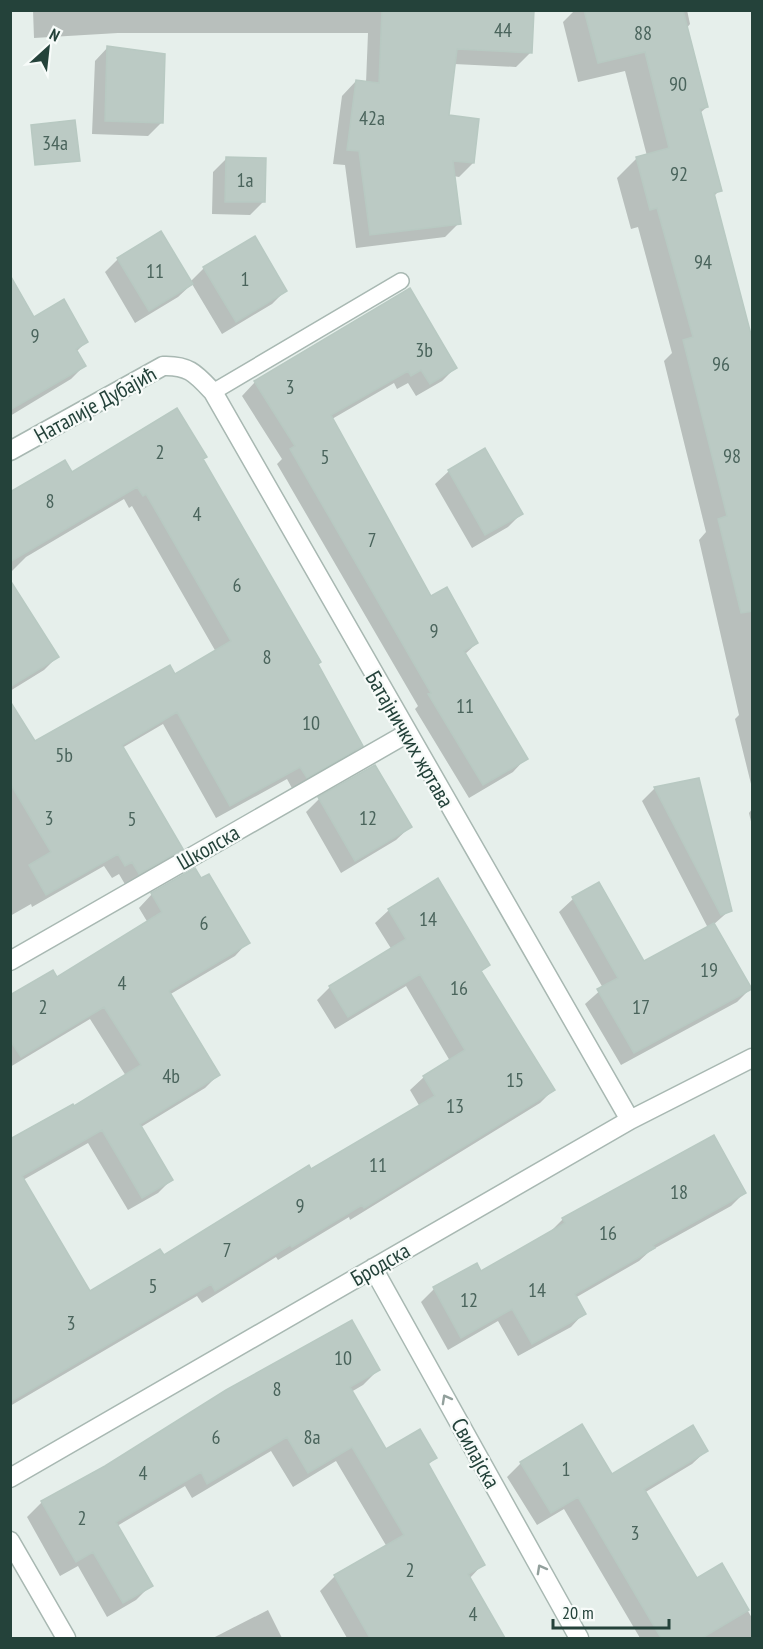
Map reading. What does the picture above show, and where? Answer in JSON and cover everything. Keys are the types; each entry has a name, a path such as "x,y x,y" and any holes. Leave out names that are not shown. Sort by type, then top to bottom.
{"street":[{"name":"Батајничких жртава","path":"181,365 213,392 406,734 630,1120"},
{"name":"Наталије Дубајић","path":"10,451 139,377 163,366 181,365"},
{"name":"Школска","path":"10,961 406,734"},
{"name":"Бродска","path":"10,1478 630,1120 753,1058"},
{"name":"Свилајска","path":"373,1268 579,1638"},
{"path":"10,1541 66,1638"}],"lane":[{"path":"213,392 401,281"}],"building":[{"path":"382,10 534,10 532,53 457,49 449,115 479,119 474,163 453,161 461,224 370,235 359,151 347,150 356,80 379,83"},
{"path":"584,10 683,10 708,107 700,109 722,191 714,193 753,342 753,611 741,613 718,519 727,516 683,340 693,337 657,208 650,210 636,157 669,148 645,52 598,63"},
{"path":"107,46 165,54 163,123 105,121"},
{"path":"75,120 80,161 35,165 31,125"},
{"path":"226,157 266,158 265,202 225,202"},
{"path":"161,231 193,284 149,311 117,258"},
{"path":"255,236 287,291 236,322 203,267"},
{"path":"10,275 34,317 64,299 88,342 76,349 86,366 10,410"},
{"path":"410,288 457,368 430,384 421,370 411,376 408,371 331,415 431,596 447,587 478,643 464,651 528,759 483,785 428,694 431,693 290,449 295,446 254,381"},
{"path":"177,408 207,457 203,459 321,662 318,664 363,746 307,778 300,767 230,806 177,712 122,745 183,849 139,874 132,862 125,866 118,854 46,895 29,865 51,852 10,783 10,701 35,741 170,665 175,674 231,641 146,494 143,496 137,487 10,562 10,492 65,460 72,472"},
{"path":"485,448 523,514 485,535 448,470"},
{"path":"10,580 59,657 10,687"},
{"path":"375,765 412,827 355,861 318,797"},
{"path":"699,778 732,911 721,915 654,787"},
{"path":"195,868 201,878 209,874 250,943 169,991 220,1075 140,1124 173,1180 142,1198 102,1130 22,1176 90,1291 160,1249 164,1255 309,1165 311,1169 435,1096 423,1076 465,1050 420,974 348,1017 329,986 406,939 388,909 438,878 490,965 481,971 555,1090 364,1208 362,1205 292,1247 290,1245 215,1291 211,1284 10,1402 10,1139 73,1104 74,1106 141,1065 104,1007 21,1057 10,1040 10,995 53,970 57,977 162,912 151,893"},
{"path":"599,882 644,961 714,923 752,989 634,1053 597,989 618,978 572,897"},
{"path":"714,1135 746,1193 653,1245 655,1248 575,1294 586,1314 532,1344 512,1309 461,1338 433,1287 477,1263 481,1271 565,1223 562,1218"},
{"path":"352,1320 380,1370 350,1387 386,1449 420,1429 437,1458 428,1463 485,1565 468,1574 505,1638 370,1638 334,1575 404,1535 352,1447 308,1473 287,1437 207,1484 201,1472 116,1522 153,1586 123,1603 93,1552 76,1562 41,1501 105,1466 226,1390"},
{"path":"582,1424 612,1474 693,1425 708,1451 644,1489 697,1578 722,1563 749,1610 702,1638 661,1638 578,1497 551,1513 520,1462"}]}
